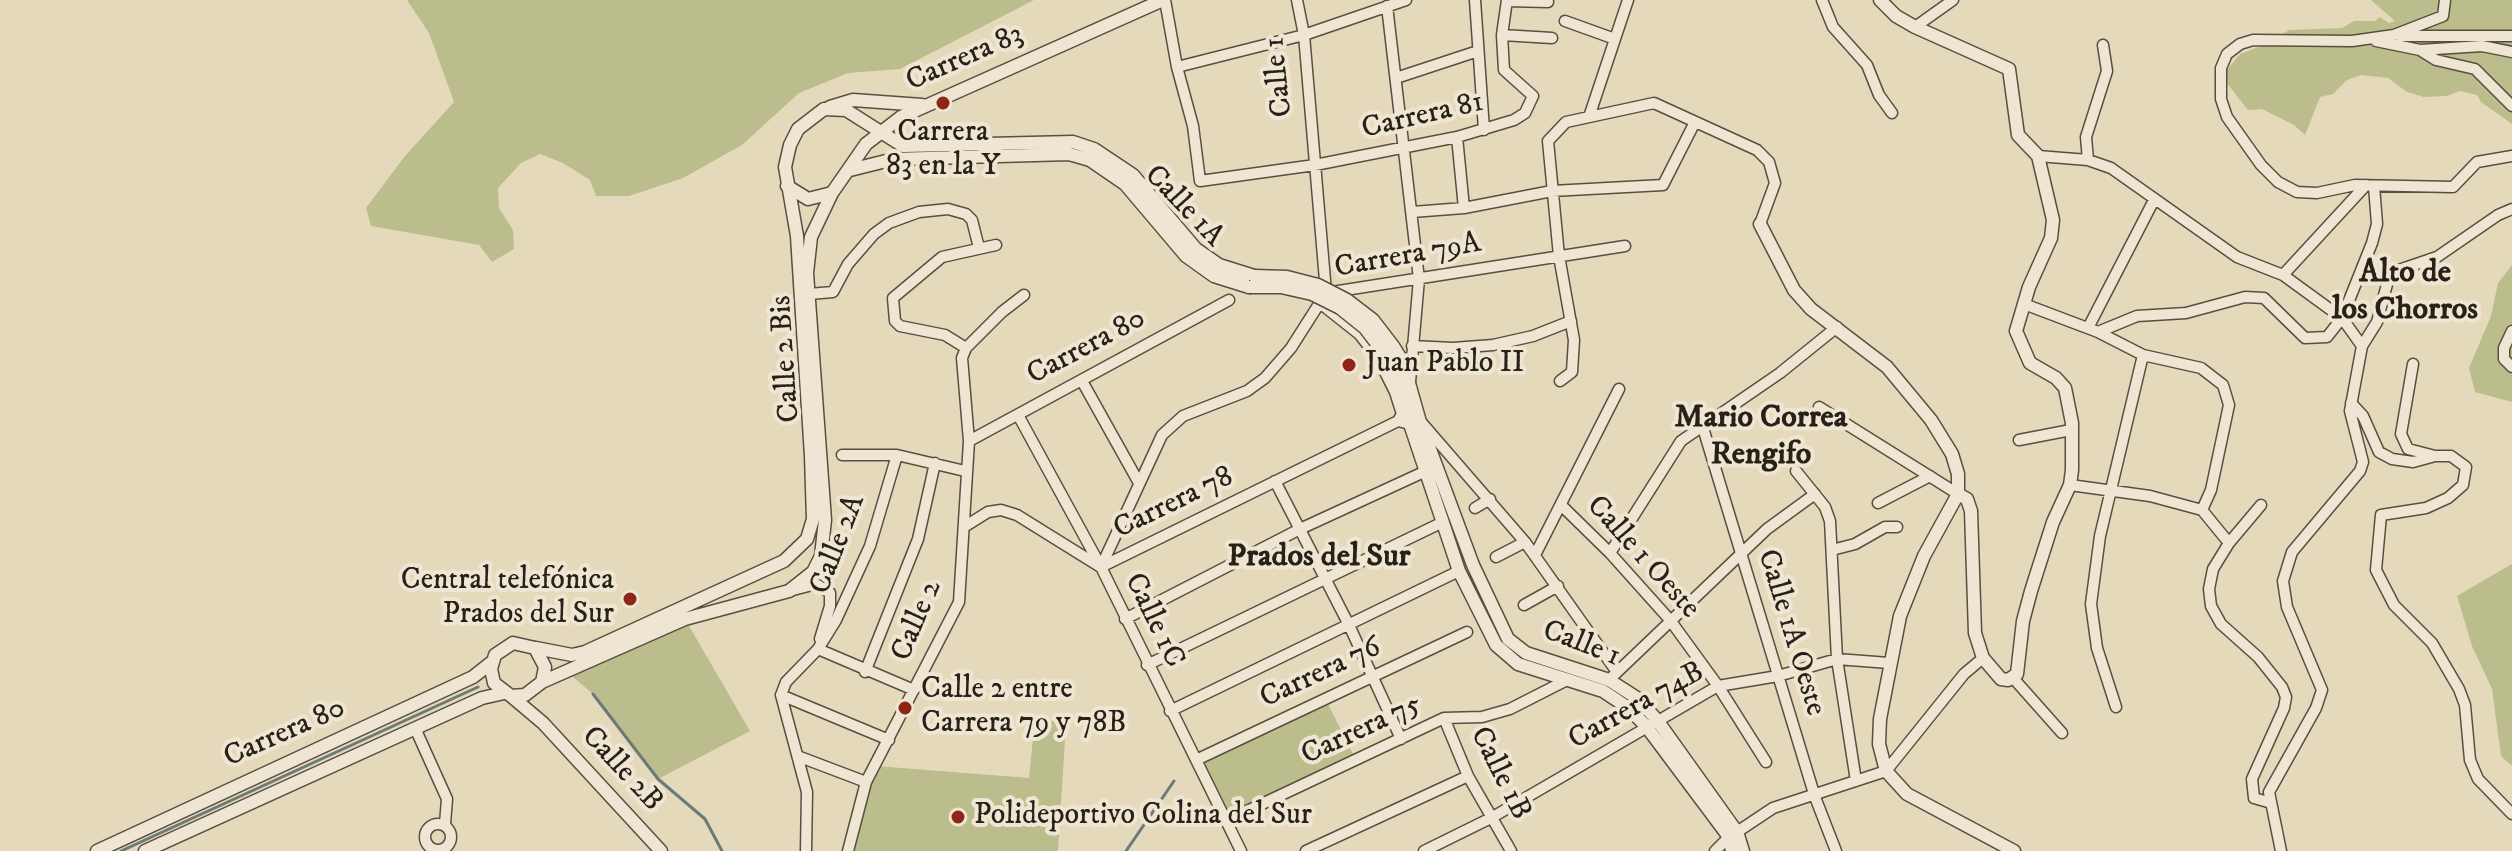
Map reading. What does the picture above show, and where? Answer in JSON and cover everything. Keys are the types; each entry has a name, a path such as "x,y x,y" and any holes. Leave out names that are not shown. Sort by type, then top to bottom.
{"street":[{"name":"Calle 1A","path":"1164,0 1193,126 1200,181"},
{"name":"Carrera 83","path":"880,133 922,105 1164,0"},
{"name":"Calle 1","path":"1297,0 1304,35 1315,165 1322,298 1359,334 1378,358 1402,414 1460,464 1535,555 1558,586 1613,676 1637,698 1743,851"},
{"path":"1177,67 1304,35 1406,0"},
{"path":"1475,0 1484,130"},
{"path":"1507,0 1548,2"},
{"name":"Carrera 81","path":"1200,181 1315,165 1457,137 1514,120 1525,113 1533,101 1531,90 1510,79 1504,70 1502,35 1507,0"},
{"path":"1590,114 1628,0"},
{"path":"1822,0 1833,27 1867,65 1879,95 1892,113"},
{"path":"1880,0 1896,16 1915,27 2009,69 2018,135 2038,156 2053,220 2051,238 2016,331 2030,363 2056,378 2065,388 2071,430 2070,485 2053,522 2031,591 2014,679"},
{"path":"1915,27 1953,0"},
{"path":"2394,35 2443,16 2445,0"},
{"name":"Calle 1","path":"1387,6 1401,147 1419,279 1412,346 1410,422 1508,639 1526,653 1613,676"},
{"path":"1565,21 1615,39"},
{"path":"1502,35 1552,38"},
{"path":"2512,36 2394,35 2370,39 2253,40 2227,54 2219,83 2221,99 2247,149 2278,182 2297,192 2317,193 2370,185 2453,187 2477,162 2491,156 2512,156"},
{"path":"2370,39 2420,50 2482,46 2512,52"},
{"path":"2088,160 2086,137 2107,71 2103,45"},
{"path":"2420,50 2436,60 2475,69 2512,106"},
{"path":"1396,78 1478,51"},
{"path":"824,109 853,100 922,105"},
{"path":"1560,381 1572,372 1571,321 1559,256 1548,141 1566,122 1590,114 1654,103 1757,150 1769,162 1775,183 1760,224 1794,290 1811,309 1887,367 1931,420 1952,454 1958,474 1958,494 1912,583 1889,663 1879,744 1886,771 1917,800 2014,851"},
{"name":"Calle 1A","path":"824,109 846,110 896,144 912,147 1073,142 1094,149 1133,175 1196,249 1219,265 1252,281"},
{"name":"Calle 2 Bis","path":"814,509 797,236 785,167 798,129 824,109"},
{"path":"1412,212 1464,208 1552,191 1663,185 1695,122"},
{"name":"Calle 2 Bis","path":"789,591 813,572 825,540 809,294 811,237 832,193 866,144 880,133"},
{"path":"1457,137 1464,208"},
{"name":"Calle 1A","path":"850,170 875,161 903,158 1069,154 1090,160 1125,184 1186,256 1214,276 1252,281 1287,277 1328,290 1373,320 1410,382"},
{"path":"2038,156 2088,160 2111,168 2237,257 2283,275 2342,318 2362,346"},
{"path":"2283,275 2370,185"},
{"path":"2093,330 2137,316 2158,312 2186,313 2245,297 2264,298 2305,338 2327,337 2342,318 2377,224 2370,185"},
{"path":"787,186 808,199 832,193"},
{"path":"2093,330 2154,200"},
{"path":"809,294 833,292 848,264 874,234 889,223 919,212 948,209 966,214 972,220 979,248"},
{"path":"2281,851 2280,837 2268,802 2275,776 2316,708 2322,690 2287,607 2283,581 2292,552 2360,471 2363,462 2351,424 2351,403 2362,346 2377,322 2390,273 2437,257 2498,215 2512,209"},
{"path":"996,245 942,257 897,293 892,305 900,326 945,335 966,348 1024,295"},
{"name":"Carrera 79A","path":"1101,567 1162,435 1183,416 1247,391 1265,378 1291,348 1322,298 1625,246"},
{"name":"Carrera 80","path":"969,441 1229,300"},
{"path":"2024,304 2093,330 2143,355 2201,368 2223,385 2229,405 2211,490 2202,510"},
{"path":"1412,346 1453,348 1493,345 1533,336 1571,321"},
{"path":"1610,553 1681,441 1703,428 1837,327"},
{"path":"2512,331 2504,348 2504,359 2512,367"},
{"name":"Calle 2","path":"848,851 866,782 959,602 969,441 962,358 966,348"},
{"name":"Calle 1A","path":"1389,349 1410,422"},
{"path":"2116,707 2097,648 2091,604 2111,489 2143,355"},
{"path":"2413,364 2401,434 2408,449 2461,461 2467,473 2463,485 2448,498 2426,508 2381,515 2376,570 2386,594 2432,643 2459,689 2465,705 2470,760 2478,779 2512,814"},
{"path":"1082,381 1139,483"},
{"path":"1535,555 1619,389"},
{"path":"2351,403 2363,416 2379,452 2413,462 2435,456"},
{"path":"1819,407 1970,504 1975,633 1983,658 2001,679 2014,679 2062,733"},
{"name":"Calle 1C","path":"1018,415 1101,567 1241,851"},
{"name":"Carrera 78","path":"964,527 988,512 1001,510 1017,515 1101,567 1275,481 1410,422"},
{"name":"Calle 1A Oeste","path":"1703,428 1815,797 1836,851"},
{"path":"2019,440 2071,430"},
{"path":"842,455 897,455 965,471"},
{"name":"Calle 2A","path":"781,695 786,682 818,649 836,620 870,546 897,455"},
{"name":"Calle 2","path":"865,672 918,539 935,463"},
{"path":"1125,619 1300,529 1431,469 1460,464"},
{"name":"Calle 1","path":"1431,469 1443,522 1459,571 1490,635 1508,658 1536,673 1603,691 1652,723"},
{"path":"1796,471 1815,494 1830,521 1837,659 1856,781"},
{"path":"1878,503 1930,476"},
{"path":"1275,481 1349,625 1401,739"},
{"path":"2070,485 2111,489 2202,510 2229,543"},
{"path":"1613,676 1767,529 1815,494"},
{"path":"1475,508 1490,499"},
{"path":"2261,505 2229,543 2213,569 2209,589 2211,606 2221,624 2258,657 2286,697 2252,779 2254,798 2268,802"},
{"name":"Calle 1 Oeste","path":"1562,506 1610,553 1670,620 1718,686 1766,762"},
{"name":"Carrera 80","path":"97,851 473,677 492,662 506,645 521,642 572,655 585,652 784,561 807,539 814,509"},
{"path":"1147,665 1443,522"},
{"path":"1832,550 1855,544 1885,527 1897,527"},
{"path":"1496,557 1525,542"},
{"path":"1170,711 1459,571"},
{"name":"Calle 2A","path":"789,591 816,584 830,593 830,606 818,649"},
{"path":"1524,605 1558,586"},
{"name":"Carrera 80","path":"145,851 482,698 525,695 540,685 685,619 789,591"},
{"name":"Carrera 76","path":"1196,760 1467,632"},
{"path":"535,648 545,667 540,685"},
{"path":"818,649 865,672 914,690"},
{"path":"1715,851 1773,808 1815,797 1886,771 1964,674 1983,658"},
{"name":"Carrera 74B","path":"1424,851 1491,818 1718,686 1778,676 1837,659 1889,663"},
{"path":"492,662 492,676 508,694"},
{"name":"Carrera 75","path":"1226,821 1444,718 1482,717 1510,709 1565,681"},
{"name":"Calle 2B","path":"540,685 534,704 543,723"},
{"name":"Calle 2B","path":"508,694 543,723 661,851"},
{"path":"781,695 889,740"},
{"path":"781,695 807,792 806,851"},
{"name":"Calle 1B","path":"1444,718 1468,776 1511,851"},
{"path":"415,728 447,799 445,824 452,840 431,850 424,834 445,824"},
{"path":"800,757 866,782"},
{"path":"1306,851 1468,776"},
{"name":"Calle 1","path":"1732,851 1733,835"}],"green space":[{"path":"407,0 1034,0 900,69 848,73 799,93 742,145 683,178 629,196 596,196 590,180 563,163 540,154 521,163 498,188 499,208 513,230 514,249 492,262 479,245 371,226 366,208 405,156 454,102 429,33"},
{"path":"2371,0 2512,0 2512,124 2481,102 2477,95 2460,91 2447,96 2424,97 2407,92 2388,78 2361,75 2347,80 2333,94 2320,97 2305,135 2294,125 2262,109 2248,110 2226,82 2226,71 2240,54 2269,43 2289,30 2342,28 2354,21 2375,21 2380,17 2389,23 2395,21"},
{"path":"2512,265 2512,402 2475,392 2469,368 2491,316 2498,283"},
{"path":"2512,564 2512,766 2501,756 2492,689 2472,646 2457,596"},
{"path":"685,619 750,731 658,779 593,694 567,672"},
{"path":"1325,698 1356,760 1226,821 1196,760"},
{"name":"Polideportivo Colina del Sur","path":"1035,719 1066,722 1058,851 848,851 876,766 1029,778"}],"waterway":[{"path":"121,851 478,687"},
{"path":"593,694 658,779 705,819 722,851"},
{"path":"1126,851 1174,781"}],"place":[{"name":"Carrera 83 en la Y","path":"943,103"},
{"name":"Juan Pablo II","path":"1349,365"},
{"name":"Central telefónica Prados del Sur","path":"630,599"},
{"name":"Calle 2 entre Carrera 79 y 78B","path":"905,708"},
{"name":"Polideportivo Colina del Sur","path":"958,817"}],"district":[{"name":"Alto de los Chorros","path":"2405,292"},
{"name":"Mario Correa Rengifo","path":"1761,438"},
{"name":"Prados del Sur","path":"1319,558"}]}
